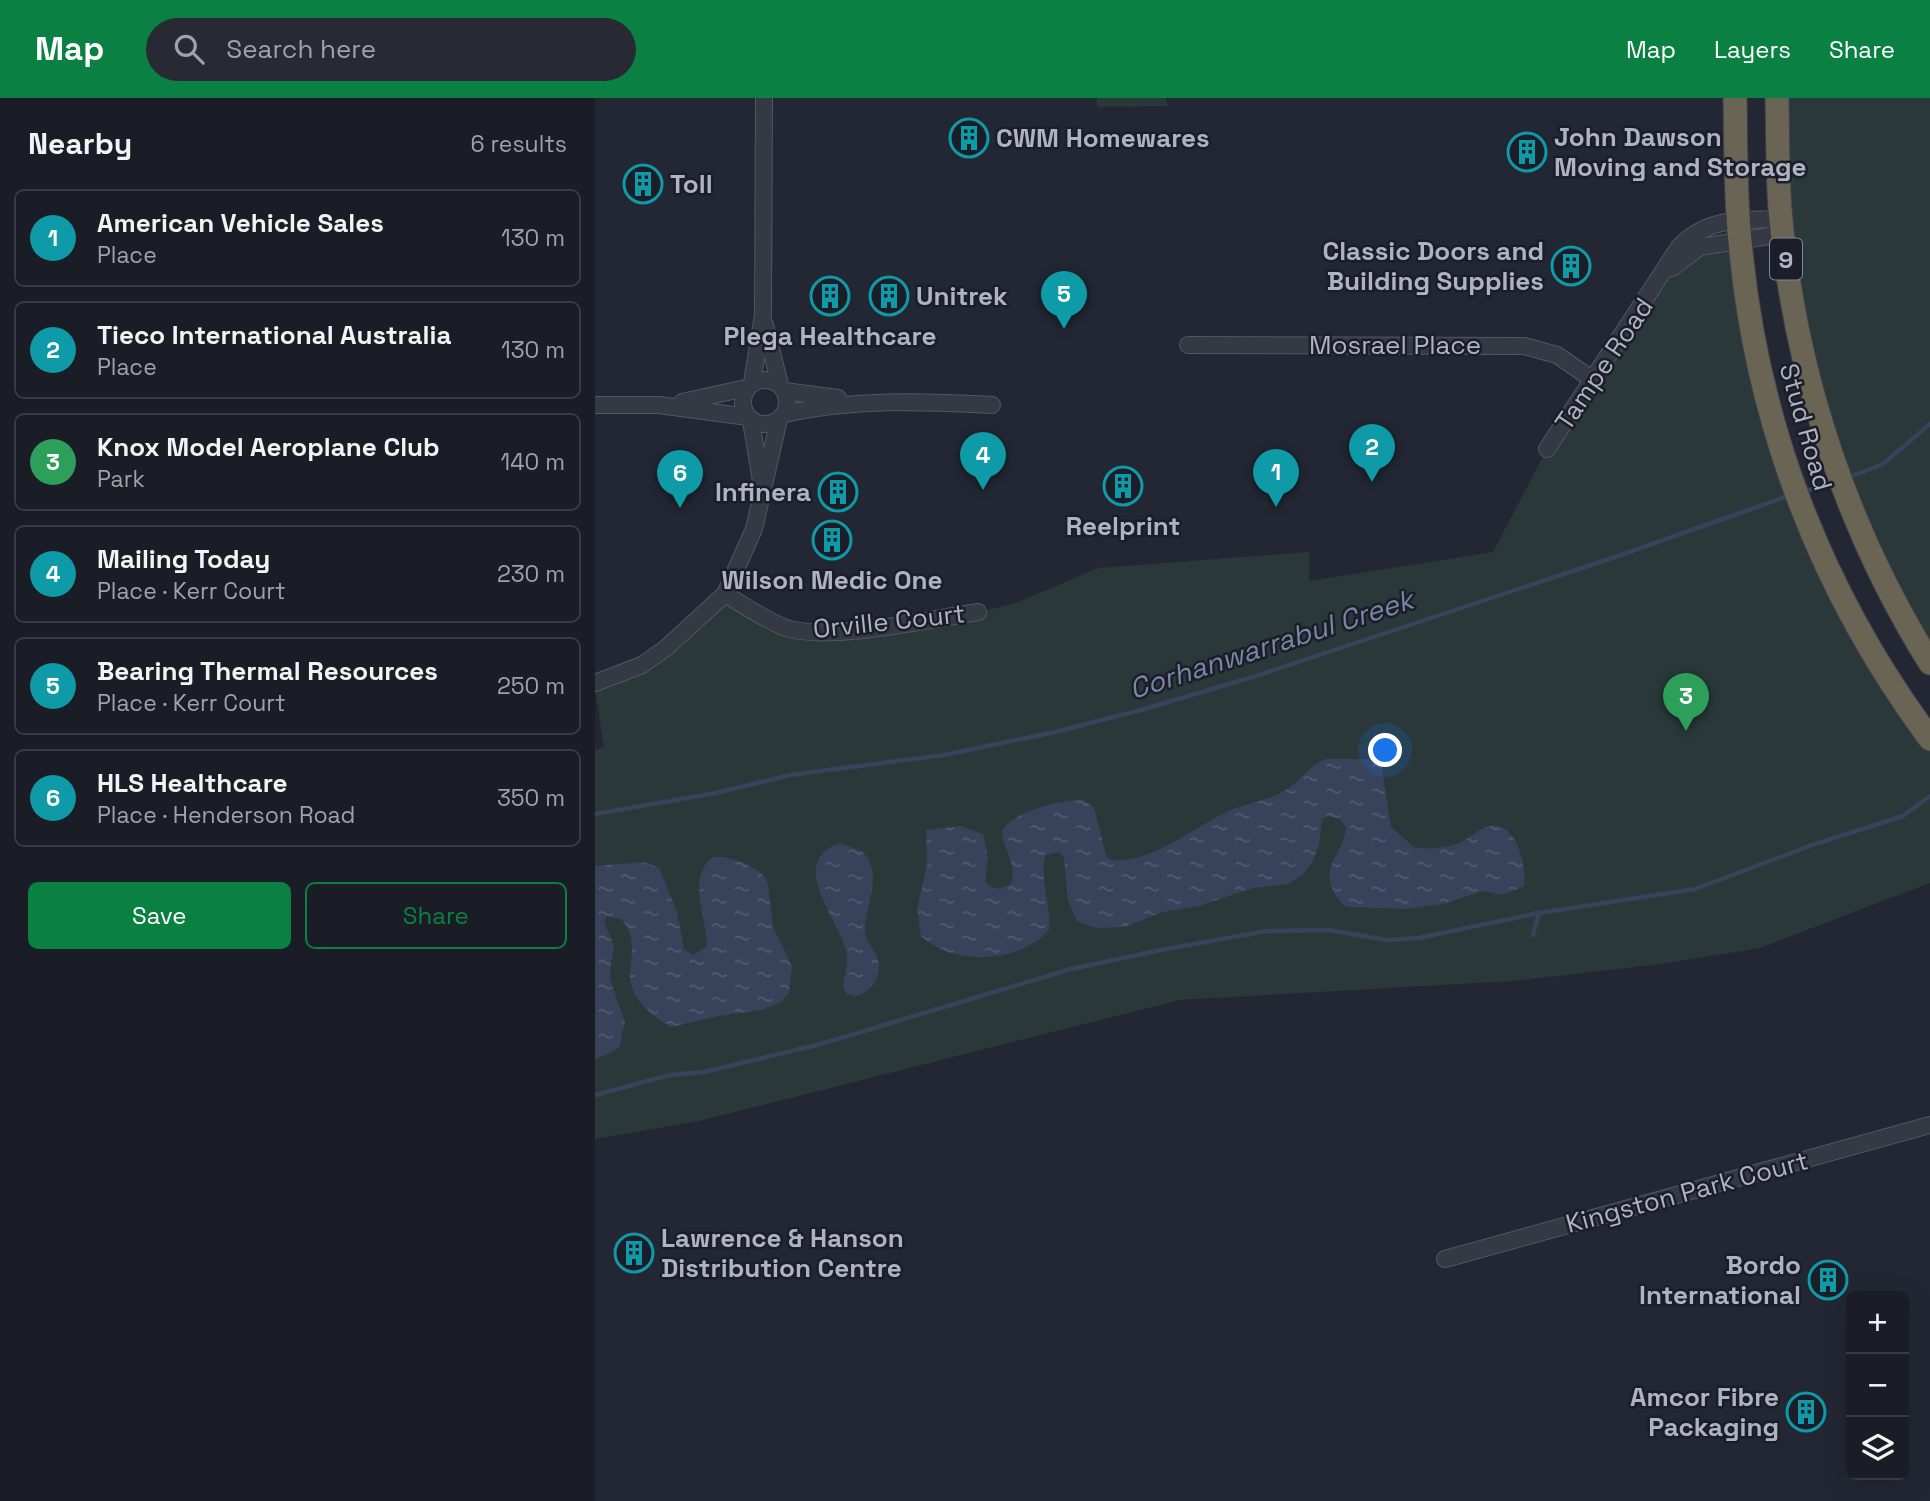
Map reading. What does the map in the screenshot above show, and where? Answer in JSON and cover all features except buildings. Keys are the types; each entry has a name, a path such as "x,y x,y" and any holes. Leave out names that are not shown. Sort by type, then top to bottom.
{"highway":[{"name":"Stud Road","path":"1735,98 1739,230 1757,362 1779,449 1799,505 1851,617 1884,673 1930,739"},
{"name":"Stud Road","path":"1777,98 1782,227 1793,310 1820,417 1843,488 1877,568 1930,663"}],"street":[{"path":"763,497 749,419 742,401 749,386 763,315 764,98"},
{"name":"Tampe Road","path":"1547,449 1660,280 1689,253 1739,230 1782,227"},
{"path":"595,683 642,665 666,648 725,594 740,565 763,497 781,417 787,402 763,315"},
{"name":"Mosrael Place","path":"1188,345 1524,346 1556,355 1593,380"},
{"path":"659,405 749,386 766,379 782,388 872,402"},
{"path":"595,405 659,405 749,419 761,424 819,407 872,402 992,405"},
{"name":"Orville Court","path":"725,594 772,622 807,632 841,631 978,612"},
{"name":"Kingston Park Court","path":"1445,1259 1930,1125"}],"shaded area":[{"path":"1097,98 1166,98 1167,106 1097,107"},
{"path":"1777,98 1930,98 1930,663 1916,641 1809,377"},
{"path":"1739,240 1799,504 1930,738 1930,883 1760,948 1661,964 1513,981 1180,1000 699,1121 595,1139 595,750 604,747 595,688 642,665 725,594 807,632 978,612 1016,603 1098,568 1309,552 1309,581 1493,552 1547,449 1660,280 1689,253"}],"water":[{"path":"1326,759 1371,759 1381,763 1391,827 1414,847 1448,846 1491,826 1508,831 1514,838 1522,858 1524,886 1503,895 1483,891 1443,904 1406,909 1347,907 1339,900 1330,881 1332,865 1345,836 1346,827 1340,819 1329,816 1322,819 1319,845 1312,863 1301,876 1288,884 1252,888 1199,906 1162,912 1125,927 1096,928 1077,921 1068,900 1064,858 1059,852 1046,855 1044,882 1049,930 1036,941 1004,955 987,957 951,953 921,936 917,909 927,865 926,830 961,826 983,834 988,858 985,881 989,886 1000,889 1011,884 1013,877 1002,831 1016,818 1038,808 1083,800 1094,807 1106,856 1111,860 1126,860 1158,850 1233,809 1279,794"},
{"path":"840,843 863,852 872,869 865,933 879,962 879,968 872,986 856,996 847,994 843,988 847,965 846,951 816,877 817,863 824,852"},
{"path":"713,857 725,857 744,863 760,872 768,883 773,927 792,966 789,993 781,1002 762,1010 718,1016 671,1027 649,1012 637,997 630,981 632,944 629,932 621,919 607,916 604,922 614,946 611,982 625,1022 619,1048 595,1060 595,866 644,862 659,868 677,912 684,949 693,955 707,946 699,887 705,865"}],"waterway":[{"name":"Corhanwarrabul Creek","path":"1847,478 1883,464 1930,424"},
{"name":"Corhanwarrabul Creek","path":"1803,492 1835,482"},
{"name":"Corhanwarrabul Creek","path":"595,814 716,793 790,775 944,755 1055,732 1141,710 1253,677 1618,556 1791,495"},
{"path":"1533,935 1539,913 1695,889 1812,845 1903,816 1930,796"},
{"path":"595,1095 670,1075 704,1072 821,1044 1071,969 1166,949 1267,931 1329,930 1387,940 1418,938 1539,913"}],"place":[{"name":"CWM Homewares","path":"969,138"},
{"name":"John Dawson Moving and Storage","path":"1527,152"},
{"name":"Toll","path":"643,184"},
{"name":"Classic Doors and Building Supplies","path":"1571,266"},
{"name":"Plega Healthcare","path":"830,296"},
{"name":"Unitrek","path":"889,296"},
{"name":"Bearing Thermal Resources","path":"1064,329"},
{"name":"Tieco International Australia","path":"1372,482"},
{"name":"Reelprint","path":"1123,486"},
{"name":"Mailing Today","path":"983,490"},
{"name":"Infinera","path":"838,492"},
{"name":"American Vehicle Sales","path":"1276,507"},
{"name":"HLS Healthcare","path":"680,508"},
{"name":"Wilson Medic One","path":"832,540"},
{"name":"Knox Model Aeroplane Club","path":"1686,731"},
{"name":"Lawrence & Hanson Distribution Centre","path":"634,1253"},
{"name":"Bordo International","path":"1828,1280"},
{"name":"Amcor Fibre Packaging","path":"1806,1412"}]}
